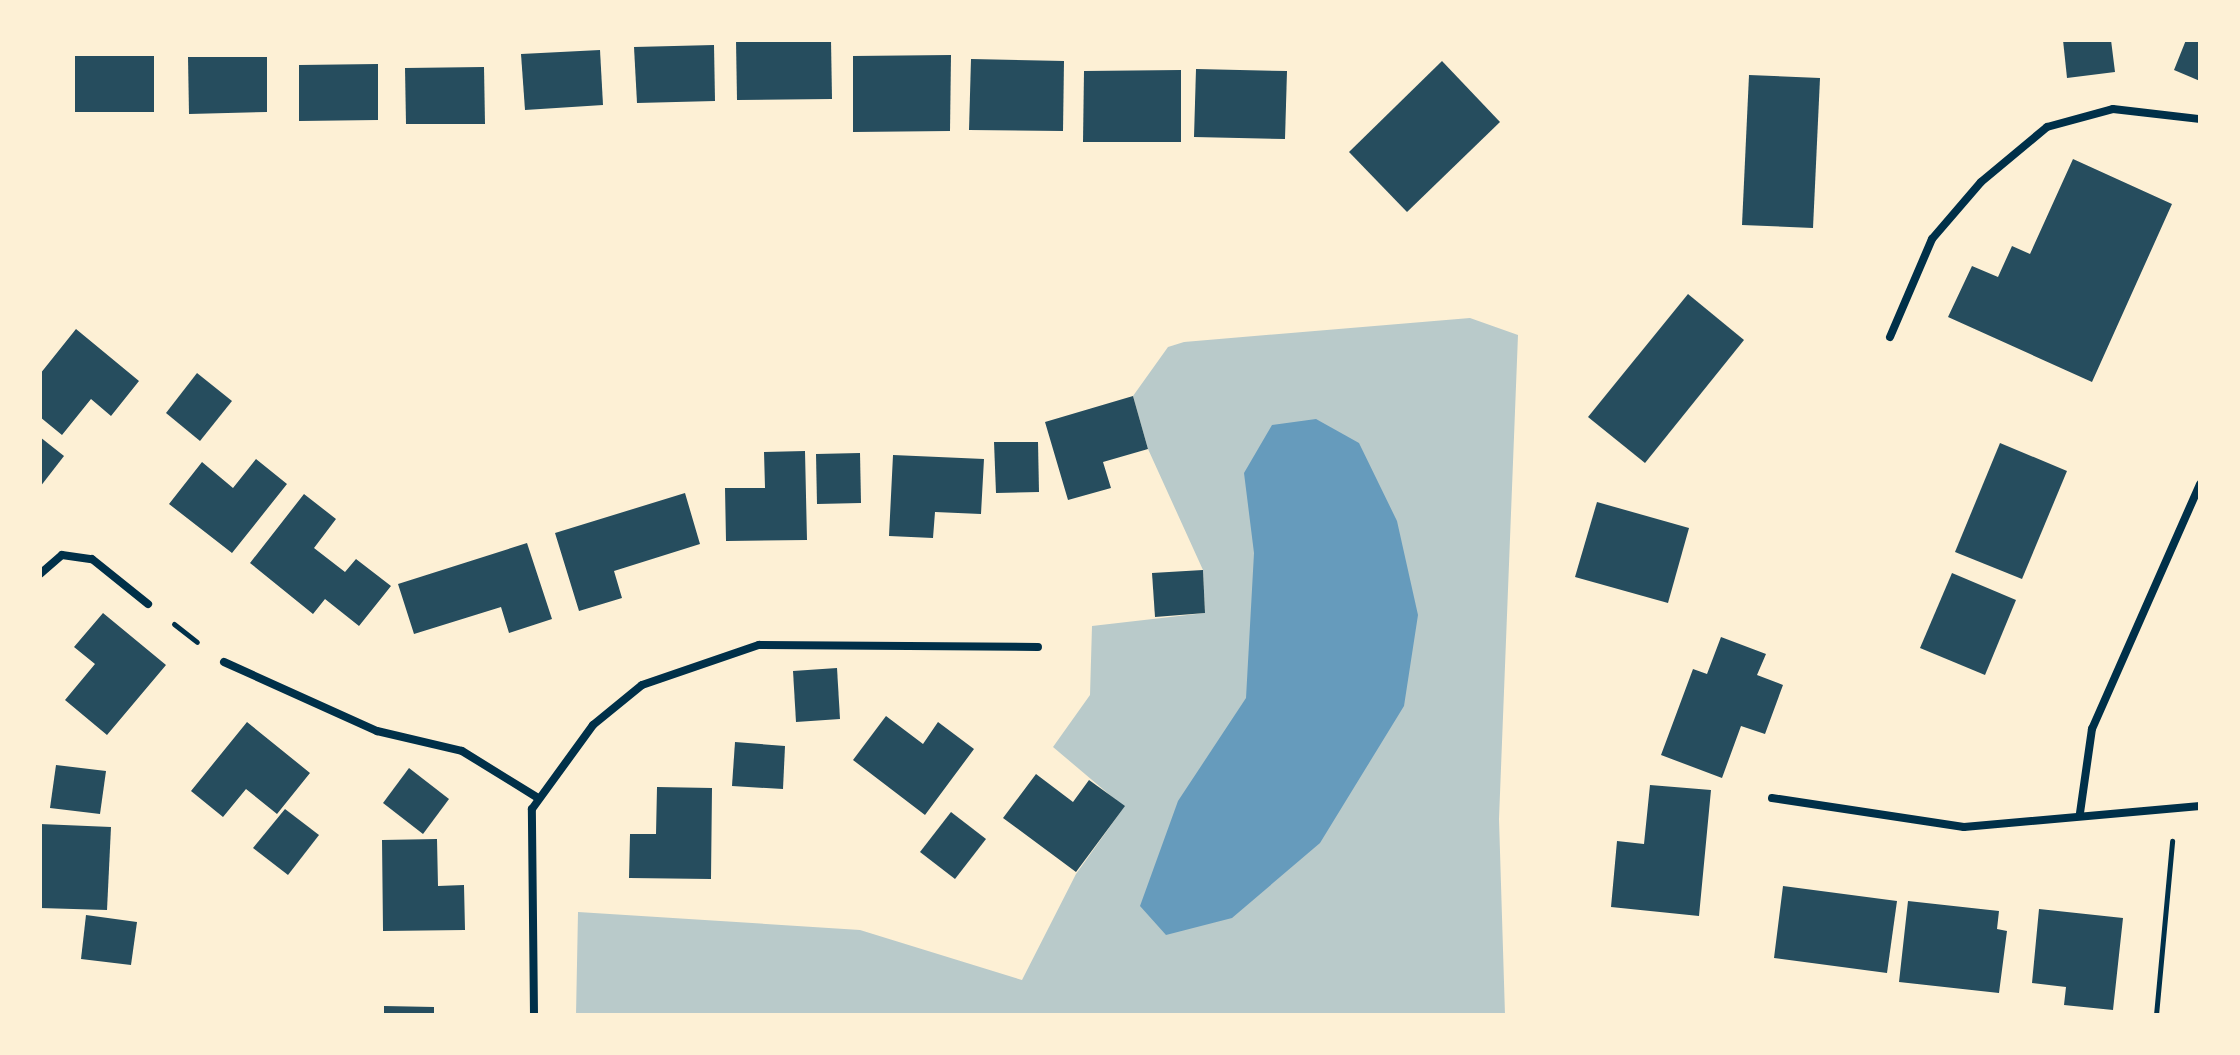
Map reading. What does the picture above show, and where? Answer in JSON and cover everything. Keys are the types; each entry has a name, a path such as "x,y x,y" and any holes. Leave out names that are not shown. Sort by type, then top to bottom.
{"street":[{"path":"1890,337 1932,239 1981,182 2047,127 2113,109 2200,119"},
{"path":"2080,813 2092,729 2200,484"},
{"path":"40,574 62,555 92,559 148,604"},
{"path":"534,1015 531,823 538,798 593,725 671,670 759,645 1038,647"},
{"path":"224,662 377,731 462,751 538,798"},
{"path":"1772,798 1964,827 2176,803 2200,806"}],"path":[{"path":"148,604 224,662"},
{"path":"2156,1015 2176,803"}],"shaded area":[{"path":"1470,318 1518,335 1499,819 1505,1015 576,1015 578,912 860,930 1022,980 1076,874 1124,807 1053,747 1090,695 1092,626 1205,613 1203,570 1148,449 1133,396 1168,347 1184,342"}],"water":[{"path":"1316,419 1359,443 1397,521 1418,615 1404,706 1320,843 1232,918 1166,935 1140,906 1178,801 1246,698 1254,553 1244,473 1272,425"}],"building":[{"path":"736,40 831,40 832,99 737,100"},
{"path":"2063,40 2111,40 2115,72 2067,78"},
{"path":"2186,40 2200,40 2200,81 2174,70"},
{"path":"714,45 715,101 637,103 634,47"},
{"path":"600,50 603,105 525,110 521,54"},
{"path":"951,55 950,131 853,132 853,56"},
{"path":"75,56 154,56 154,112 75,112"},
{"path":"188,57 267,57 267,112 189,114"},
{"path":"971,59 1064,61 1063,131 969,130"},
{"path":"1442,61 1500,122 1407,212 1349,152"},
{"path":"378,64 378,120 299,121 299,65"},
{"path":"484,67 485,124 406,124 405,68"},
{"path":"1196,69 1287,71 1285,139 1194,137"},
{"path":"1181,70 1181,142 1083,142 1084,71"},
{"path":"1749,75 1820,78 1813,228 1742,225"},
{"path":"2073,159 2172,204 2092,382 1948,317 1972,266 1998,277 2012,246 2030,254"},
{"path":"1688,294 1744,340 1645,463 1588,417"},
{"path":"76,329 139,381 111,416 91,399 62,435 40,417 40,374"},
{"path":"197,373 232,401 200,441 166,413"},
{"path":"1133,396 1148,449 1103,462 1111,488 1068,500 1045,422"},
{"path":"40,437 64,456 40,487"},
{"path":"994,442 1038,442 1039,492 996,493"},
{"path":"2000,443 2067,471 2022,579 1955,552"},
{"path":"805,451 807,540 726,541 725,488 765,488 764,452"},
{"path":"860,453 861,503 817,504 816,454"},
{"path":"893,455 984,459 981,514 935,512 933,538 889,536"},
{"path":"256,459 287,484 232,553 169,504 202,462 233,488"},
{"path":"685,493 700,544 614,571 622,598 579,611 555,533"},
{"path":"304,494 336,519 314,548 345,572 356,559 391,586 359,626 325,599 313,614 250,563"},
{"path":"1597,502 1689,528 1668,603 1575,577"},
{"path":"527,543 552,619 509,633 501,607 414,634 398,584"},
{"path":"1203,570 1205,613 1155,617 1152,573"},
{"path":"1952,573 2016,600 1985,675 1920,648"},
{"path":"103,613 166,665 107,735 65,700 95,664 74,647"},
{"path":"1721,637 1766,654 1757,675 1783,685 1765,734 1741,726 1722,778 1661,755 1693,669 1707,674"},
{"path":"837,668 840,719 796,722 793,671"},
{"path":"886,716 923,744 938,722 974,749 925,815 853,760"},
{"path":"247,722 310,773 277,814 246,789 223,817 191,791"},
{"path":"735,742 785,746 783,789 732,786"},
{"path":"56,765 106,771 100,814 50,808"},
{"path":"409,768 449,799 423,834 383,803"},
{"path":"1036,774 1073,802 1089,780 1125,806 1076,872 1003,818"},
{"path":"1650,785 1711,790 1699,916 1611,907 1617,841 1644,844"},
{"path":"657,787 712,788 711,879 629,878 630,834 656,834"},
{"path":"285,809 319,835 288,875 253,848"},
{"path":"951,812 986,839 955,879 920,852"},
{"path":"40,824 111,827 107,910 40,908"},
{"path":"437,839 438,886 464,885 465,930 383,931 382,840"},
{"path":"1783,886 1897,901 1887,973 1774,958"},
{"path":"1908,901 1999,911 1997,929 2007,931 1999,993 1899,982"},
{"path":"2039,909 2123,918 2113,1010 2064,1005 2066,987 2032,983"},
{"path":"86,915 137,922 131,965 81,959"},
{"path":"384,1006 434,1007 434,1015 384,1015"}]}
